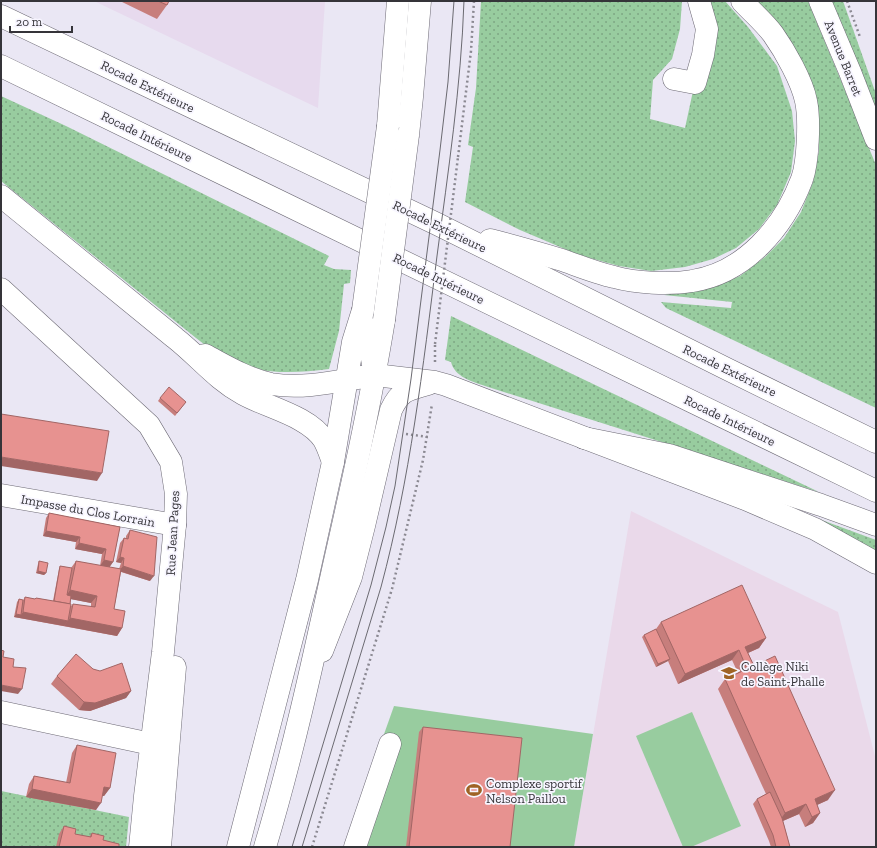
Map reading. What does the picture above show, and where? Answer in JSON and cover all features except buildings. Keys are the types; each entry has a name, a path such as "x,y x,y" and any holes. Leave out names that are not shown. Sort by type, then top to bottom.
{"main road":[{"path":"238,847 308,580 333,462 353,342 363,310 388,126 398,1"},
{"path":"264,847 306,691 375,376 384,320 408,135 420,1"},
{"path":"674,79 695,83 703,55 707,29 699,1"},
{"path":"437,224 561,260 615,278 660,283 693,281 722,272 750,255 771,234 791,204 803,178 808,141 806,101 796,74 772,34 742,1"},
{"name":"Avenue Barret","path":"820,1 876,138"},
{"name":"Rocade Extérieure","path":"1,16 437,224 720,366 876,442"},
{"name":"Rocade Intérieure","path":"1,66 876,491"},
{"path":"1,196 177,340 222,381 244,395 294,416 312,428 323,438 329,449 333,462"},
{"name":"Rue Jean Pages","path":"1,290 149,425 171,462 176,494 175,525 163,648 140,847"},
{"path":"363,310 375,376"},
{"path":"177,340 229,368 252,378 270,383 299,386 320,385 347,379 375,376 435,382 752,502 815,529 876,563"},
{"path":"306,691 351,577 392,410 396,400 403,392 435,382"},
{"path":"584,438 669,455 876,525"},
{"name":"Impasse du Clos Lorrain","path":"1,495 175,525"},
{"path":"160,847 176,650 163,648"},
{"path":"1,712 151,744"},
{"path":"355,847 390,744"}],"path":[{"path":"312,847 392,589 423,460 437,372 434,360 435,344 471,51 474,1"}],"shaded area":[{"path":"94,1 325,1 318,108"},
{"name":"Collège Niki de Saint-Phalle","path":"631,511 838,612 876,760 876,847 574,847"}],"green space":[{"path":"481,1 682,1 680,29 672,59 653,80 650,119 685,128 693,91 706,1 725,1 748,27 777,66 792,111 795,141 791,172 777,205 759,229 736,248 713,259 685,267 651,271 619,266 579,255 520,230 465,202 473,147 468,145 476,88"},
{"path":"754,1 808,1 876,165 876,408 666,308 661,302 731,308 732,302 664,295 714,287 740,276 765,257 784,238 801,212 813,182 819,151 818,119"},
{"path":"831,1 843,1 876,94 876,111"},
{"path":"1,96 66,126 329,256 324,265 334,269 351,270 350,283 344,284 339,331 329,369 301,372 274,372 247,367 221,356 196,338 1,181"},
{"path":"451,316 819,492 464,378 456,371 451,362 445,360"},
{"path":"819,519 876,540 876,557 815,523"},
{"name":"Complexe sportif Nelson Paillou","path":"394,706 593,734 574,847 344,847"},
{"path":"692,712 741,826 691,847 683,847 636,736"},
{"path":"1,791 129,817 126,847 1,847"}],"tram line":[{"path":"292,847 371,585 395,486 411,379 440,150 448,82 454,1"},
{"path":"302,847 381,587 408,464 421,381 450,161 460,65 464,1"}],"place":[{"name":"Collège Niki de Saint-Phalle","path":"729,673"},
{"name":"Complexe sportif Nelson Paillou","path":"474,790"}]}
